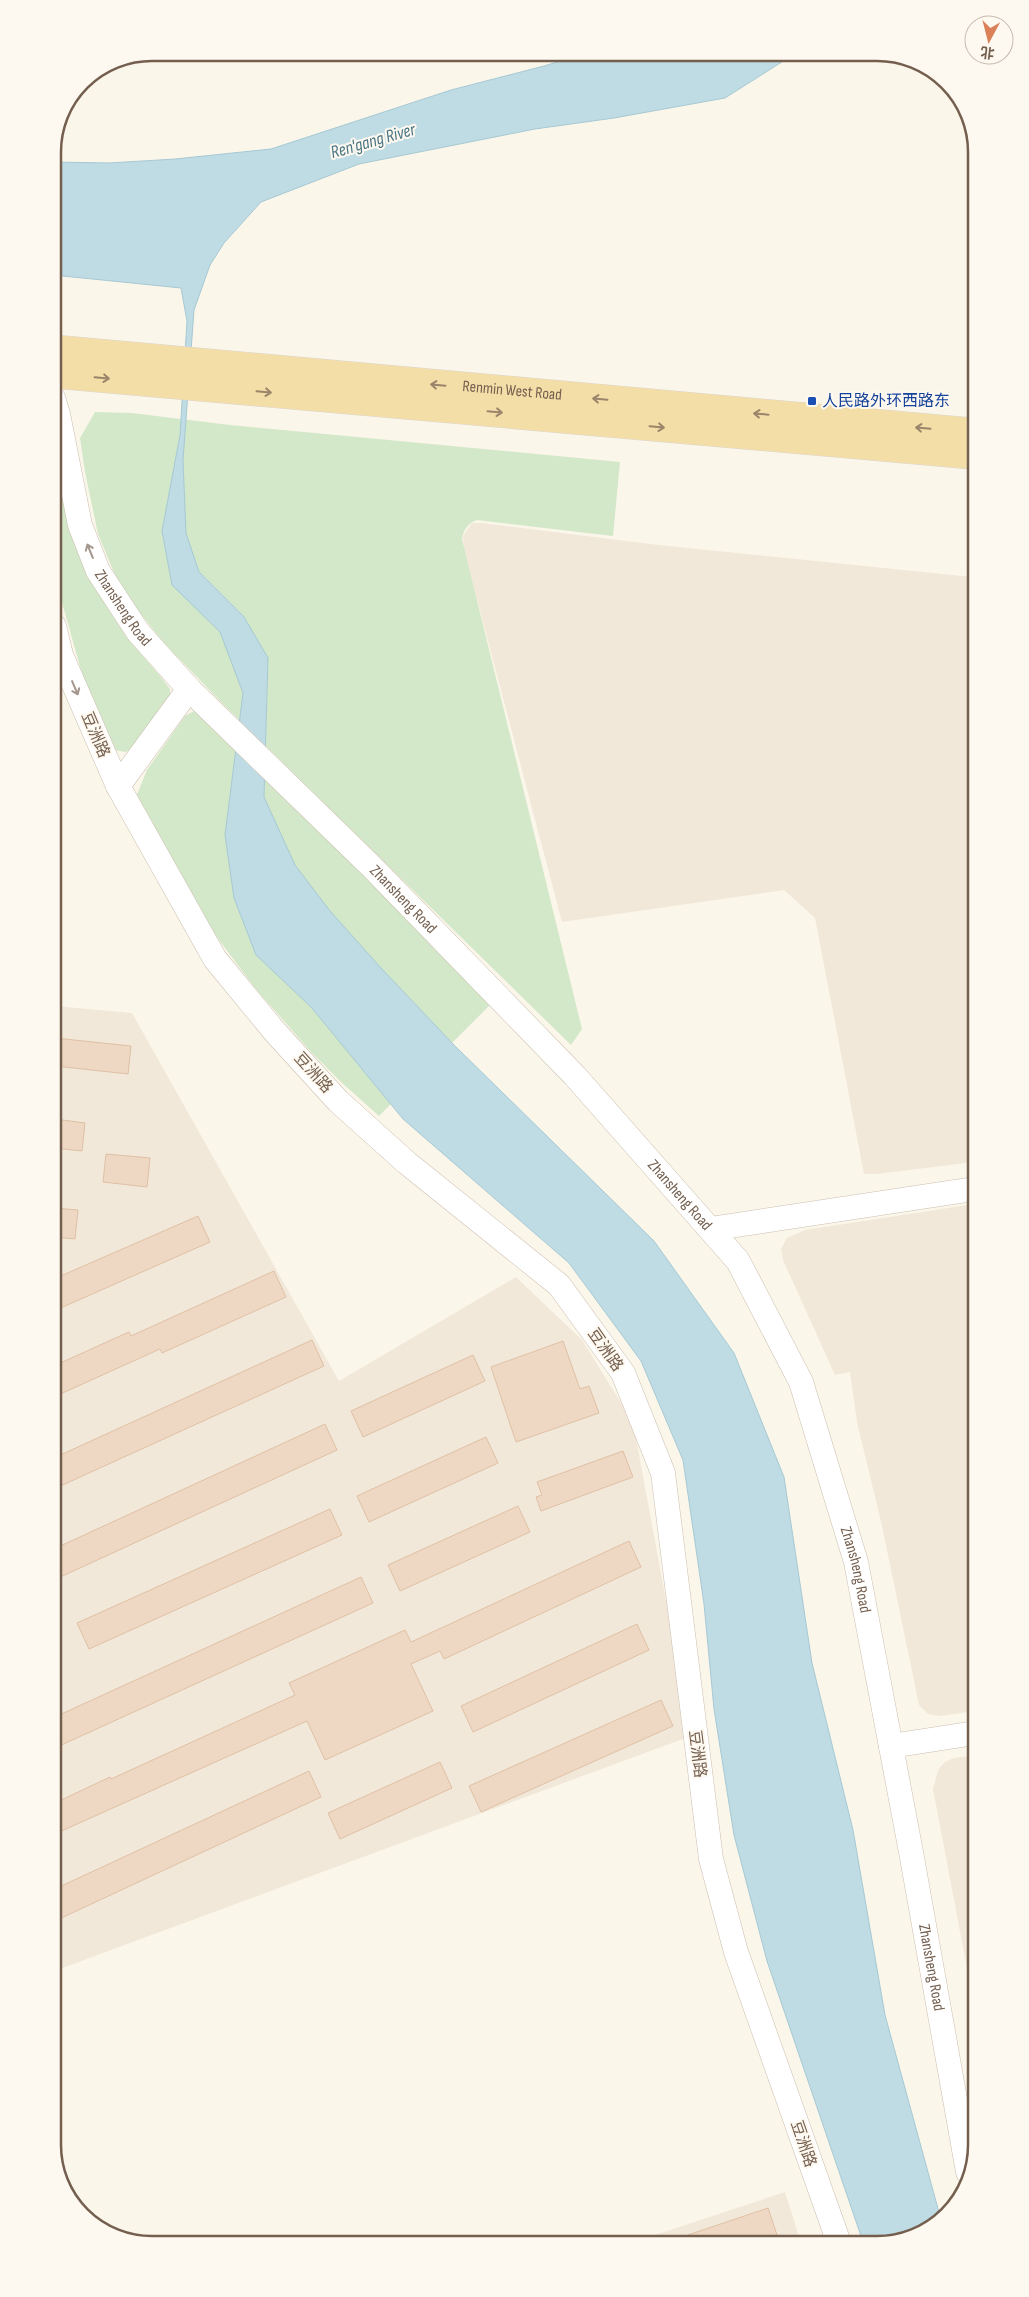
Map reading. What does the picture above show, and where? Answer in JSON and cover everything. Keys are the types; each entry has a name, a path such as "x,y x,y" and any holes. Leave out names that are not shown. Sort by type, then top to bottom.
{"main road":[{"name":"Renmin West Road","path":"61,350 968,432"},
{"name":"Renmin West Road","path":"61,375 968,455"}],"street":[{"name":"Zhansheng Road","path":"61,429 80,525 98,571 138,632 189,689 372,867 575,1076 738,1261 801,1382 856,1562 966,2162"},
{"name":"豆洲路","path":"61,655 118,786 215,958 275,1032 338,1101 406,1162 559,1284 623,1373 663,1474 711,1859 736,1952 837,2236"},
{"path":"118,786 189,689"},
{"path":"710,1229 968,1190"},
{"path":"891,1746 968,1734"}],"shaded area":[{"path":"472,523 482,523 659,545 968,577 968,1163 864,1174 815,918 784,890 562,922 464,550 463,536"},
{"path":"61,1007 132,1013 339,1381 516,1277 582,1340 633,1422 691,1736 61,1969"},
{"path":"968,1205 968,1712 940,1716 928,1714 919,1705 882,1526 857,1422 850,1372 835,1375 783,1260 781,1249 787,1238 805,1230"},
{"path":"968,1756 968,1974 933,1789 938,1770 945,1762 954,1758"},
{"path":"785,2192 799,2236 652,2236"}],"green space":[{"path":"95,412 132,413 230,425 620,462 613,536 477,520 467,527 462,539 582,1029 571,1045 224,705 162,641 137,609 115,575 98,534 80,438"},
{"path":"61,491 81,552 111,613 124,633 170,689 170,696 133,750 125,752 115,750 88,695 61,599"},
{"path":"194,711 200,714 493,1002 379,1116 311,1052 255,988 207,924 136,797 147,770 185,716"}],"water":[{"name":"Ren'gang River","path":"561,61 783,61 725,98 614,118 535,129 359,164 261,202 224,243 210,265 194,310 183,460 186,533 199,572 244,617 268,658 264,797 295,865 330,911 454,1045 654,1241 734,1353 784,1477 812,1663 853,1830 885,2015 939,2211 922,2224 901,2233 889,2235 861,2236 767,1961 734,1835 714,1709 704,1604 683,1460 641,1361 569,1263 403,1119 311,1007 256,955 234,898 225,835 243,693 220,632 172,585 162,531 180,435 187,321 181,288 61,276 61,162 109,163 175,159 271,149 451,90"}],"building":[{"path":"61,1039 131,1046 128,1074 61,1067"},
{"path":"61,1120 85,1123 82,1151 61,1149"},
{"path":"106,1154 150,1158 147,1187 103,1182"},
{"path":"61,1209 78,1210 75,1239 61,1238"},
{"path":"198,1216 210,1242 61,1308 61,1276"},
{"path":"274,1271 286,1297 162,1353 160,1349 61,1394 61,1363 129,1332 131,1336"},
{"path":"312,1340 324,1366 61,1486 61,1455"},
{"path":"563,1341 580,1389 589,1386 599,1413 516,1442 491,1367"},
{"path":"473,1355 485,1381 363,1437 351,1411"},
{"path":"325,1424 337,1450 61,1577 61,1546"},
{"path":"486,1437 498,1463 369,1522 357,1496"},
{"path":"623,1451 633,1477 541,1511 536,1497 542,1495 537,1482"},
{"path":"518,1506 530,1532 400,1591 388,1565"},
{"path":"330,1509 342,1535 89,1649 77,1623"},
{"path":"629,1541 641,1567 444,1659 440,1651 411,1664 433,1711 325,1760 307,1721 61,1831 61,1800 295,1695 289,1683 405,1630 411,1642"},
{"path":"361,1577 373,1603 61,1745 61,1714"},
{"path":"637,1624 649,1650 473,1732 461,1706"},
{"path":"661,1700 673,1726 481,1812 469,1786"},
{"path":"440,1762 452,1788 340,1839 328,1813"},
{"path":"309,1771 321,1797 61,1918 61,1886"},
{"path":"768,2208 777,2235 774,2236 685,2236"}],"place":[{"name":"人民路外环西路东","path":"812,401"}]}
